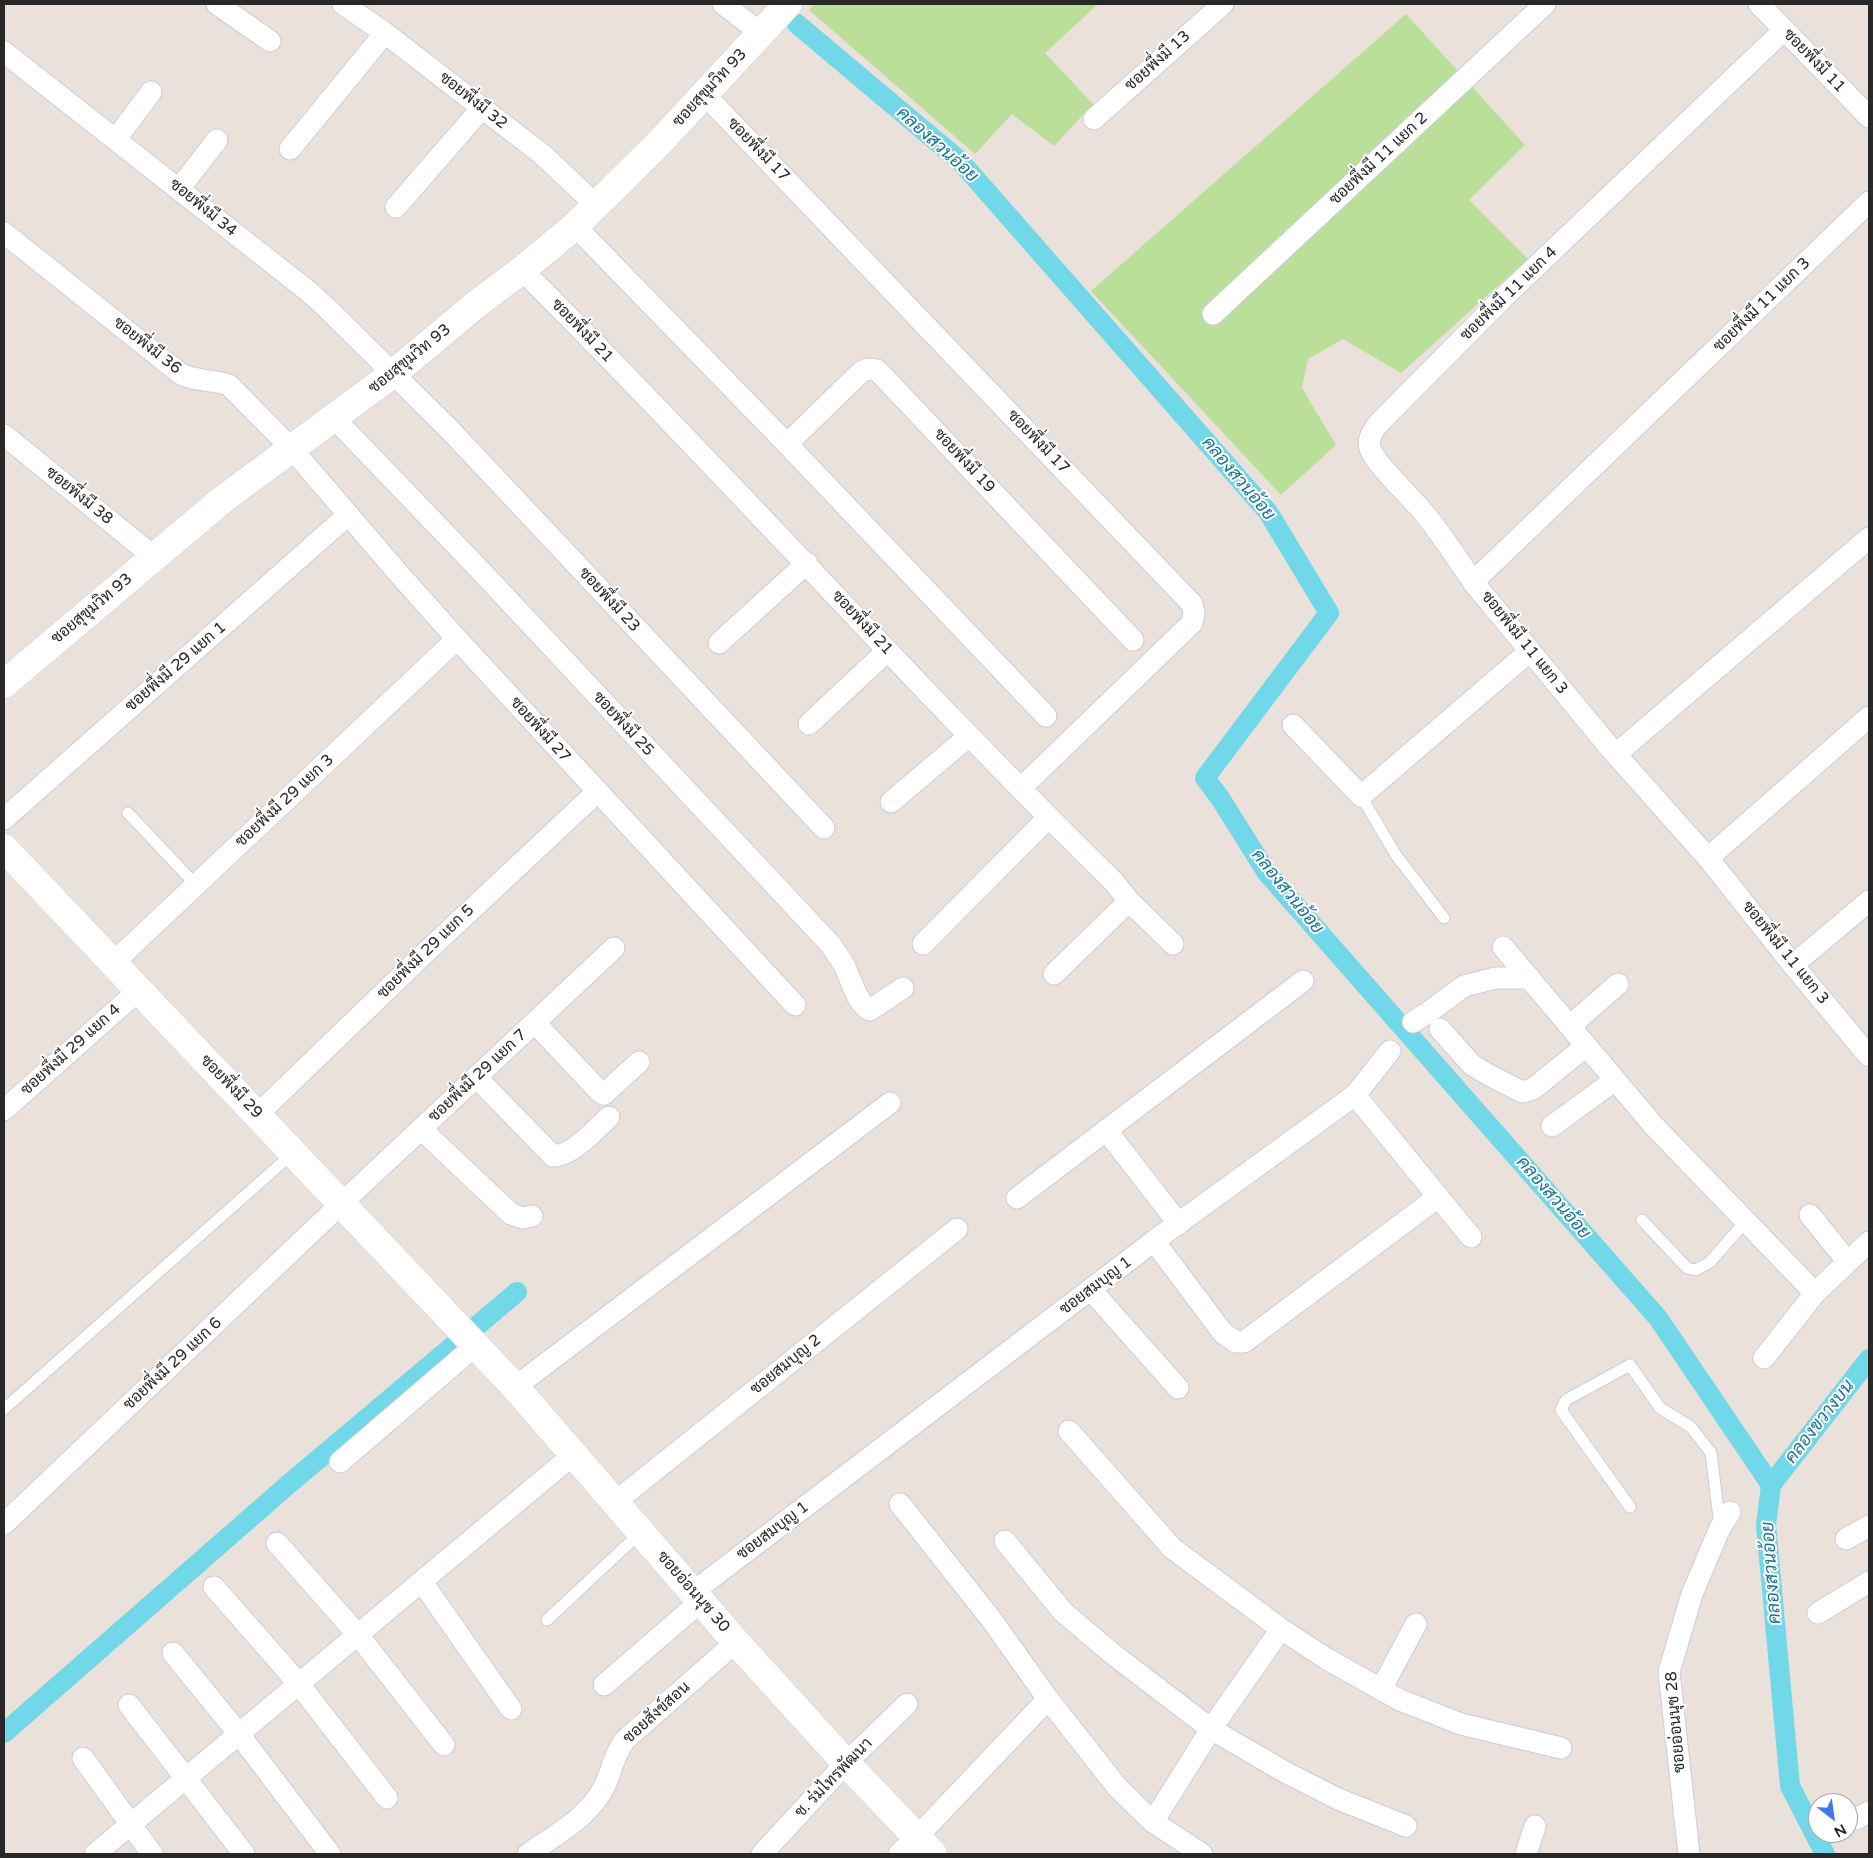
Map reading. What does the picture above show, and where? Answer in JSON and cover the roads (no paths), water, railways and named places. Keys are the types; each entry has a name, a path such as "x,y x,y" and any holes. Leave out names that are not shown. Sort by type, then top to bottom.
{"street":[{"path":"217,4 270,41"},
{"name":"ซอยพึ่งมี 32","path":"343,4 543,155 596,206"},
{"path":"723,4 761,34"},
{"name":"ซอยสุขุมวิท 93","path":"4,684 222,500 394,373 479,302 522,270 575,226 705,95 788,4"},
{"name":"ซอยพึ่งมี 13","path":"1094,119 1223,4"},
{"name":"ซอยพึ่งมี 11 แยก 2","path":"1213,314 1545,4"},
{"name":"ซอยพึ่งมี 11","path":"1760,4 1869,117"},
{"name":"ซอยพึ่งมี 11 แยก 4","path":"1473,582 1446,541 1423,511 1373,456 1369,442 1375,428 1503,298 1784,30"},
{"path":"290,149 385,34"},
{"name":"ซอยพึ่งมี 34","path":"4,52 308,291 394,373"},
{"path":"116,139 151,92"},
{"name":"ซอยพึ่งมี 17","path":"705,95 1192,604 1194,613 1192,623 1020,789"},
{"path":"396,207 482,108"},
{"path":"179,189 217,140"},
{"name":"ซอยพึ่งมี 11 แยก 3","path":"1869,202 1473,582 1616,754 1708,858 1793,965 1869,1056"},
{"path":"575,226 787,444 1046,716"},
{"name":"ซอยพึ่งมี 36","path":"4,233 181,374 191,379 218,381 229,385 292,449"},
{"name":"ซอยพึ่งมี 21","path":"522,270 807,563 887,650 1048,818 1114,882 1129,901 1173,944"},
{"name":"ซอยพึ่งมี 19","path":"787,444 860,372 868,369 878,370 1133,640"},
{"name":"ซอยพึ่งมี 23","path":"394,373 450,430 824,828"},
{"name":"ซอยพึ่งมี 25","path":"334,418 831,945 845,966 861,1002 866,1008 870,1010 876,1007 903,988"},
{"name":"ซอยพึ่งมี 38","path":"4,435 154,557"},
{"name":"ซอยพึ่งมี 27","path":"292,449 457,639 796,1005"},
{"name":"ซอยพึ่งมี 29 แยก 1","path":"4,819 348,515"},
{"path":"1616,754 1869,538"},
{"path":"719,643 807,563"},
{"name":"ซอยพึ่งมี 29 แยก 3","path":"113,963 457,639"},
{"path":"809,724 887,650"},
{"path":"1293,725 1361,796 1530,651"},
{"path":"1708,858 1869,717"},
{"path":"891,802 969,736"},
{"name":"ซอยพึ่งมี 29 แยก 5","path":"258,1115 424,954 597,792"},
{"path":"923,944 1048,818"},
{"name":"ซอยพึ่งมี 29","path":"4,848 468,1338"},
{"path":"1054,974 1129,901"},
{"path":"1793,965 1869,901"},
{"path":"1503,947 1654,1126 1815,1293"},
{"name":"ซอยพึ่งมี 29 แยก 7","path":"342,1204 614,948"},
{"path":"1413,1022 1464,986 1496,978 1530,978"},
{"path":"1017,1198 1303,981"},
{"path":"1570,1026 1618,984"},
{"name":"ซอยพึ่งมี 29 แยก 4","path":"4,1110 139,990"},
{"path":"534,1023 604,1094 639,1062"},
{"path":"1440,1029 1472,1065 1507,1086 1522,1092 1533,1089 1586,1046"},
{"name":"ซอยสมบุญ 1","path":"604,1685 697,1597 1154,1241 1355,1095 1390,1051"},
{"path":"476,1078 553,1156 560,1156 576,1146 609,1117"},
{"path":"1552,1126 1615,1080"},
{"path":"1355,1095 1471,1238"},
{"path":"515,1387 890,1104"},
{"path":"422,1129 511,1214 523,1218 532,1216"},
{"path":"1106,1130 1179,1224"},
{"path":"1154,1241 1223,1333 1236,1342 1244,1342 1438,1197"},
{"name":"ซอยพึ่งมี 29 แยก 6","path":"4,1524 342,1204"},
{"path":"1810,1215 1848,1262"},
{"name":"ซอยสมบุญ 2","path":"615,1502 958,1228"},
{"path":"1764,1358 1815,1293 1869,1242"},
{"path":"1091,1290 1178,1388"},
{"path":"340,1462 468,1338"},
{"name":"ซอยอ่อนนุช 30","path":"468,1338 515,1387 736,1642 846,1763 916,1849"},
{"path":"1069,1431 1172,1548 1282,1630 1327,1660 1400,1700 1461,1724 1561,1748"},
{"path":"94,1854 573,1455"},
{"path":"900,1504 991,1619 1048,1699 1118,1788 1153,1822 1202,1854"},
{"name":"ซอยอ่อนนุช 28","path":"1690,1854 1669,1672 1692,1594 1725,1520"},
{"path":"1846,1539 1869,1526"},
{"path":"1005,1541 1063,1612 1114,1655 1211,1729 1285,1772 1338,1799 1406,1826"},
{"path":"277,1543 358,1635 444,1745"},
{"path":"422,1582 511,1709"},
{"path":"1818,1613 1869,1582"},
{"path":"214,1587 299,1684 387,1798"},
{"path":"1381,1689 1416,1624"},
{"path":"1153,1822 1211,1729 1282,1630"},
{"name":"ซอยสังข์สอน","path":"528,1854 588,1811 604,1786 617,1750 625,1740 736,1642"},
{"path":"173,1653 239,1734 330,1854"},
{"path":"916,1849 1048,1699"},
{"name":"ซ. ร่มไทรพัฒนา","path":"762,1854 846,1763 908,1704"},
{"path":"129,1705 244,1854"},
{"path":"83,1758 152,1854"},
{"path":"1526,1854 1535,1826"}],"lane":[{"path":"1361,796 1396,855 1444,918"},
{"path":"128,813 196,886"},
{"path":"4,1409 293,1153"},
{"path":"1642,1220 1687,1268 1696,1270 1710,1262 1746,1221"},
{"path":"1630,1507 1561,1410 1566,1400 1630,1365 1660,1408 1691,1427 1711,1453 1725,1520"},
{"path":"547,1620 641,1532"}],"waterway":[{"name":"คลองสวนอ้อย","path":"797,24 960,161 1268,512 1329,613 1205,778 1220,798 1267,873 1658,1318 1771,1485 1766,1525 1790,1786 1825,1854"},
{"path":"4,1733 290,1483 517,1292"},
{"name":"คลองขวางบน","path":"1771,1485 1869,1359"}]}
